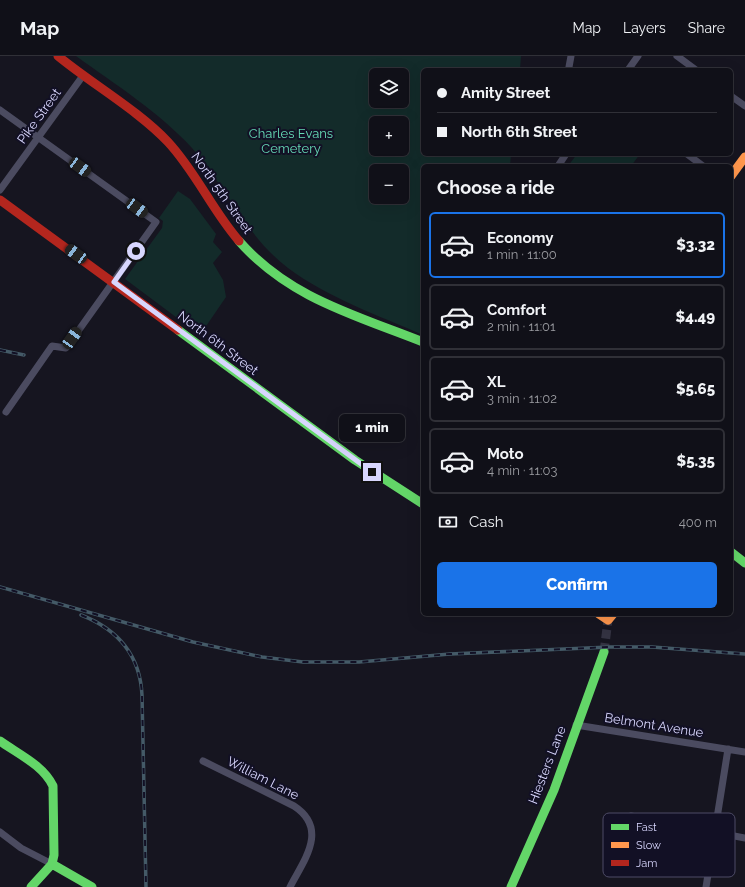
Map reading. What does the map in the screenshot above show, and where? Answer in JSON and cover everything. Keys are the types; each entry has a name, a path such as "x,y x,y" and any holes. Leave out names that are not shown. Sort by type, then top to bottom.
{"street":[{"name":"North 5th Street","path":"58,56 82,76 143,120 165,139 183,160 213,208 234,235 275,274 318,301 421,341"},
{"path":"569,67 571,56"},
{"path":"629,68 638,56"},
{"path":"677,56 693,68"},
{"name":"Pike Street","path":"0,190 82,76"},
{"path":"733,97 745,106"},
{"path":"0,110 156,222 66,348 52,346 6,412"},
{"path":"690,156 700,164"},
{"path":"733,173 745,157"},
{"name":"North 6th Street","path":"0,200 350,456 421,503"},
{"path":"733,554 745,564"},
{"name":"Hiesters Lane","path":"511,887 554,790 576,725 604,652"},
{"name":"Belmont Avenue","path":"576,725 745,752"},
{"path":"0,741 44,773 52,782 54,855 52,864 31,887"},
{"path":"717,813 728,749"},
{"name":"William Lane","path":"203,761 294,806 304,813 312,829 311,845 290,887"},
{"path":"0,832 21,848 92,887"},
{"path":"735,836 745,838"},
{"path":"706,887 707,877"}],"green space":[{"name":"Charles Evans Cemetery","path":"76,56 521,56 520,68 421,68 421,156 511,156 510,164 421,164 421,334 336,297 303,279 288,268 273,255 248,226 192,148 151,111 122,88"},
{"path":"576,156 638,156 632,164 570,164"},
{"path":"178,191 190,199 216,234 213,242 222,252 213,263 223,280 226,297 200,335 125,279 162,228 163,221 159,218"}],"tunnel":[{"path":"604,652 608,620"}],"railway":[{"path":"0,350 24,355"},
{"path":"0,587 193,642 262,657 303,662 359,662 450,654 610,647 652,647 745,654"},
{"path":"81,615 94,621 116,636 124,645 137,668 142,695 146,887"}],"traffic: fast":[{"path":"239,241 258,261 301,291 324,303 421,341"},
{"path":"178,330 355,460 421,503"},
{"path":"733,554 745,563"},
{"path":"511,887 554,790 604,652"},
{"path":"0,741 30,760 43,772 53,786 54,855 52,864 31,887"},
{"path":"52,864 92,887"}],"traffic: slow":[{"path":"733,173 745,157"},
{"path":"602,616 608,620 611,616"}],"traffic: jam":[{"path":"58,56 143,119 168,142 187,166 220,217 239,241"},
{"path":"0,200 178,330"}],"route":[{"path":"136,251 114,282 372,472"}]}
